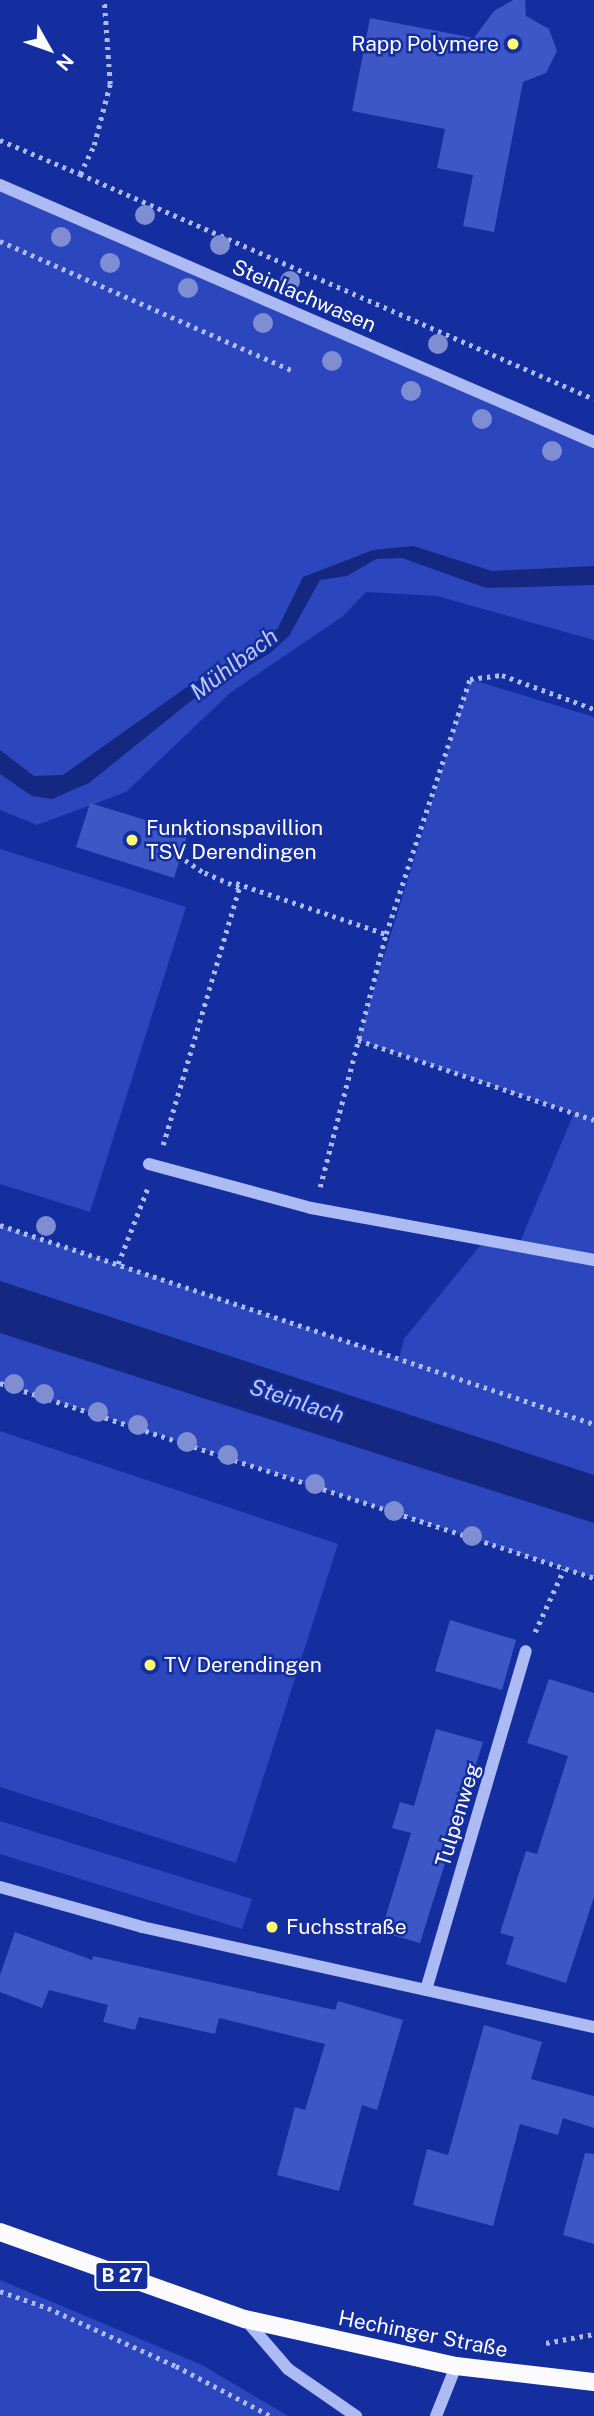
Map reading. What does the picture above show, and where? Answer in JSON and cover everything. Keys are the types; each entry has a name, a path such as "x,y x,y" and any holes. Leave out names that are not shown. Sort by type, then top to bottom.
{"main road":[{"name":"Hechinger Straße","path":"0,2232 245,2319 456,2366 594,2382"}],"street":[{"name":"Steinlachwasen","path":"0,185 594,442"},
{"path":"152,1165 311,1208 594,1260"},
{"name":"Tulpenweg","path":"426,1990 526,1651"},
{"path":"0,1887 142,1927 594,2027"},
{"name":"Hechinger Straße","path":"245,2319 288,2369 356,2416"},
{"path":"436,2416 456,2366"}],"path":[{"path":"80,174 98,132 110,84 104,0"},
{"path":"0,140 594,399"},
{"path":"0,241 294,371"},
{"path":"311,1208 386,934 470,678 502,675 594,709"},
{"path":"118,1264 239,888 202,872 180,857"},
{"path":"202,872 386,934"},
{"path":"358,1040 594,1120"},
{"path":"0,1224 594,1424"},
{"path":"0,1383 594,1578"},
{"path":"526,1651 564,1569"},
{"path":"0,2291 48,2308 176,2366 271,2416"},
{"path":"546,2343 594,2334"}],"shaded area":[{"path":"0,185 594,442 594,640 437,596 366,592 343,616 230,693 126,792 37,825 0,810"},
{"path":"470,679 594,717 594,1578 0,1383 0,1225 399,1359 404,1339 483,1242 518,1247 574,1113 358,1040"},
{"path":"0,849 186,907 90,1212 0,1184"},
{"name":"TV Derendingen","path":"0,1431 338,1544 236,1863 0,1787"},
{"path":"0,1821 252,1899 242,1929 0,1854"},
{"path":"0,2280 202,2365 288,2416 0,2416"}],"water":[{"name":"Mühlbach","path":"413,546 492,571 594,566 594,585 486,588 402,558 376,559 347,576 320,580 289,636 270,653 191,701 89,783 52,799 32,796 0,774 0,750 34,776 63,775 184,689 258,645 278,628 303,577 373,550"},
{"name":"Steinlach","path":"0,1281 594,1475 594,1523 0,1333"}],"building":[{"path":"513,0 525,0 526,16 549,29 557,51 546,73 523,82 494,232 463,226 473,175 437,168 445,129 352,111 370,18 474,38 494,11"},
{"name":"Funktionspavillion TSV Derendingen","path":"90,803 188,833 174,878 76,847"},
{"path":"450,1620 516,1640 502,1690 435,1671"},
{"path":"549,1679 594,1693 594,1897 566,1983 506,1964 514,1937 500,1933 526,1851 537,1854 568,1756 527,1743"},
{"path":"436,1729 483,1742 420,1943 381,1932 411,1833 392,1828 400,1802 414,1806"},
{"path":"15,1932 92,1960 93,1956 335,2010 338,2001 403,2020 377,2110 362,2105 339,2191 277,2175 295,2107 305,2110 325,2044 219,2018 215,2034 139,2017 135,2030 103,2022 108,2005 49,1990 42,2008 0,1992 0,1975"},
{"path":"484,2025 542,2042 531,2079 594,2096 594,2128 563,2118 558,2135 520,2124 493,2226 413,2205 427,2149 448,2155"},
{"path":"585,2153 594,2154 594,2244 563,2235"}],"place":[{"name":"Rapp Polymere","path":"513,44"},
{"name":"Funktionspavillion TSV Derendingen","path":"132,840"},
{"name":"TV Derendingen","path":"150,1665"},
{"name":"Fuchsstraße","path":"272,1927"}]}
